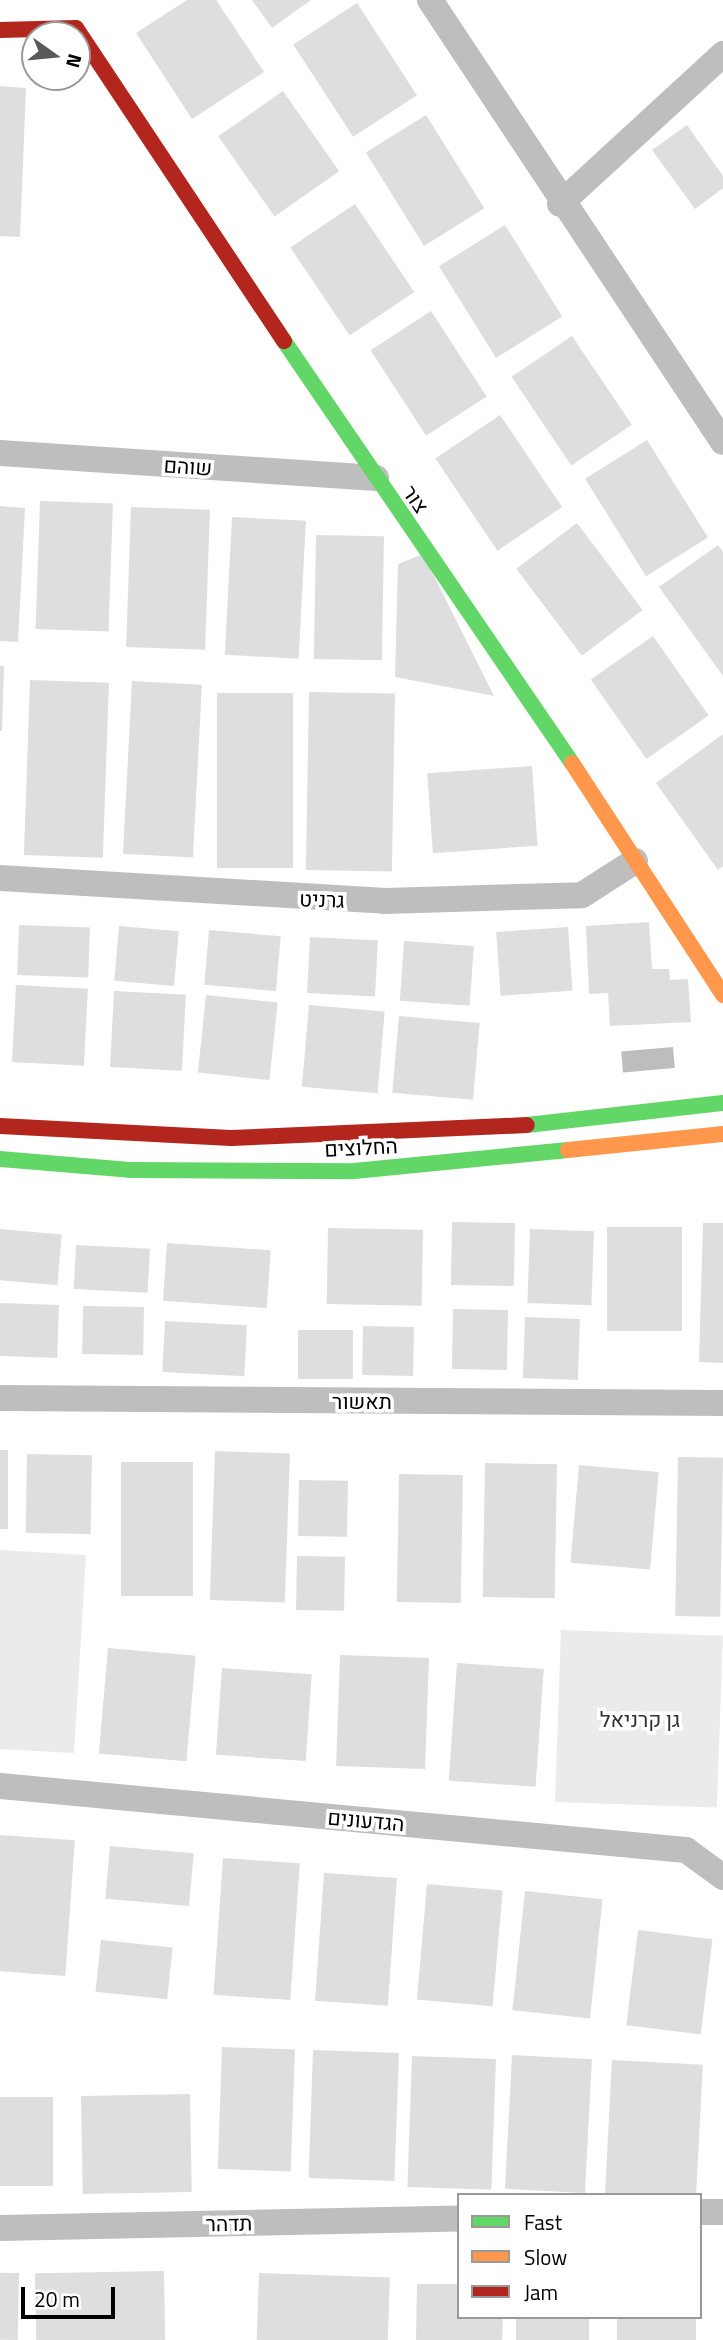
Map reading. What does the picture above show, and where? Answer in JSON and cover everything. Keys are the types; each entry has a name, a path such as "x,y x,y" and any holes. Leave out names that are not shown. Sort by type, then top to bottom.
{"street":[{"path":"430,0 561,204 723,442"},
{"name":"צור","path":"0,30 76,28 376,478 519,681 723,995"},
{"path":"561,204 723,54"},
{"name":"שוהם","path":"0,453 376,478"},
{"name":"גרניט","path":"0,878 173,893 438,900 582,895 635,861"},
{"name":"החלוצים","path":"0,1126 231,1138 362,1136 585,1121 723,1103"},
{"name":"החלוצים","path":"0,1159 130,1170 354,1171 723,1134"},
{"name":"תאשור","path":"0,1398 723,1403"},
{"name":"הגדעונים","path":"0,1786 686,1850 723,1877"},
{"path":"702,2212 723,2212"},
{"name":"תדהר","path":"0,2228 457,2218"}],"green space":[{"path":"0,1550 86,1555 74,1753 0,1749"},
{"name":"גן קרניאל","path":"561,1630 723,1636 717,1808 555,1802"}],"shaded area":[{"path":"673,1047 675,1068 623,1072 621,1052"}],"building":[{"path":"187,0 216,0 264,72 192,119 136,33"},
{"path":"252,0 311,0 272,28"},
{"path":"357,3 417,95 353,137 293,44"},
{"path":"0,86 21,88 21,91 26,91 20,237 0,236"},
{"path":"283,91 339,171 274,217 218,136"},
{"path":"426,115 484,208 424,246 366,153"},
{"path":"687,125 723,176 723,188 695,209 652,150"},
{"path":"355,204 414,292 350,335 290,248"},
{"path":"505,225 562,317 496,358 439,266"},
{"path":"431,311 487,397 426,436 371,350"},
{"path":"572,336 632,425 571,466 511,377"},
{"path":"500,415 562,507 497,551 435,459"},
{"path":"647,440 708,538 646,576 585,479"},
{"path":"40,501 113,504 108,631 36,629"},
{"path":"0,506 25,508 18,642 0,641"},
{"path":"131,507 210,510 205,650 126,647"},
{"path":"232,517 306,521 299,659 225,655"},
{"path":"577,523 643,610 582,656 516,569"},
{"path":"316,535 384,536 382,660 314,659"},
{"path":"718,545 723,552 723,676 659,587"},
{"path":"423,554 494,696 395,677 398,564"},
{"path":"653,636 709,715 646,759 591,680"},
{"path":"0,666 4,666 2,731 0,731"},
{"path":"30,680 109,683 103,858 24,855"},
{"path":"132,681 202,685 193,857 123,854"},
{"path":"309,692 395,694 392,871 306,870"},
{"path":"217,693 293,693 293,868 217,868"},
{"path":"723,734 723,866 718,870 656,783"},
{"path":"532,766 538,846 433,853 427,773"},
{"path":"649,922 652,969 669,969 670,980 688,979 691,1022 610,1026 608,993 589,994 586,926"},
{"path":"19,925 90,927 88,977 17,975"},
{"path":"119,926 179,931 174,986 114,981"},
{"path":"568,927 572,991 501,996 496,932"},
{"path":"209,930 281,936 276,991 204,985"},
{"path":"310,937 378,941 375,996 307,993"},
{"path":"404,941 474,946 470,1006 400,1001"},
{"path":"16,985 88,989 84,1066 12,1062"},
{"path":"114,991 186,995 182,1071 110,1067"},
{"path":"206,995 278,1003 269,1080 198,1073"},
{"path":"309,1005 385,1012 378,1093 302,1087"},
{"path":"399,1016 480,1023 473,1100 392,1093"},
{"path":"452,1222 515,1223 514,1286 451,1285"},
{"path":"703,1223 723,1223 723,1363 699,1362"},
{"path":"607,1227 682,1227 682,1331 607,1331"},
{"path":"328,1228 423,1230 422,1306 327,1304"},
{"path":"0,1229 62,1234 57,1285 0,1280"},
{"path":"530,1229 594,1231 591,1305 527,1303"},
{"path":"167,1243 271,1250 267,1308 163,1301"},
{"path":"76,1245 150,1249 148,1293 74,1289"},
{"path":"0,1303 59,1305 57,1358 0,1356"},
{"path":"83,1306 144,1307 143,1355 82,1354"},
{"path":"453,1309 508,1310 507,1370 452,1369"},
{"path":"525,1317 580,1319 578,1380 523,1378"},
{"path":"165,1321 247,1325 244,1376 162,1372"},
{"path":"363,1326 414,1327 413,1376 362,1375"},
{"path":"298,1330 353,1330 353,1379 298,1379"},
{"path":"0,1450 8,1450 8,1529 0,1529"},
{"path":"215,1451 290,1454 285,1603 210,1600"},
{"path":"27,1454 92,1455 91,1534 26,1533"},
{"path":"678,1457 723,1458 720,1617 675,1616"},
{"path":"121,1462 193,1462 193,1596 121,1596"},
{"path":"485,1463 557,1464 555,1598 483,1597"},
{"path":"579,1465 659,1472 650,1570 570,1563"},
{"path":"399,1474 463,1475 461,1603 397,1602"},
{"path":"299,1480 348,1481 347,1537 298,1536"},
{"path":"297,1556 345,1557 344,1611 296,1610"},
{"path":"108,1648 196,1656 186,1761 99,1754"},
{"path":"340,1655 429,1658 425,1769 336,1766"},
{"path":"457,1663 544,1669 536,1787 449,1781"},
{"path":"222,1668 312,1674 306,1761 216,1755"},
{"path":"0,1835 75,1840 65,1976 0,1971"},
{"path":"110,1846 194,1853 189,1906 105,1899"},
{"path":"223,1858 300,1863 290,2000 213,1995"},
{"path":"324,1873 397,1878 388,2006 315,2001"},
{"path":"427,1884 503,1891 493,2006 417,2000"},
{"path":"525,1891 603,1899 590,2018 512,2010"},
{"path":"638,1930 712,1939 701,2034 626,2025"},
{"path":"101,1940 173,1948 167,1999 96,1992"},
{"path":"222,2047 295,2050 291,2171 218,2169"},
{"path":"313,2050 399,2053 394,2181 309,2178"},
{"path":"512,2055 592,2059 585,2193 505,2189"},
{"path":"412,2056 496,2059 491,2190 407,2187"},
{"path":"612,2060 703,2065 696,2193 605,2193"},
{"path":"190,2094 192,2192 83,2194 81,2096"},
{"path":"0,2097 53,2097 53,2186 0,2186"},
{"path":"164,2271 165,2340 36,2340 35,2273"},
{"path":"0,2273 19,2273 18,2340 0,2340"},
{"path":"259,2273 390,2278 388,2340 257,2340"},
{"path":"417,2284 457,2284 457,2319 503,2319 502,2340 416,2340"},
{"path":"516,2319 589,2319 589,2340 516,2340"},
{"path":"617,2319 696,2319 696,2340 617,2340"}],"traffic: fast":[{"path":"284,341 572,763"},
{"path":"527,1125 723,1103"},
{"path":"0,1159 130,1170 354,1171 568,1150"}],"traffic: slow":[{"path":"572,763 723,995"},
{"path":"568,1150 723,1134"}],"traffic: jam":[{"path":"0,30 76,28 284,341"},
{"path":"0,1126 231,1138 527,1125"}]}
